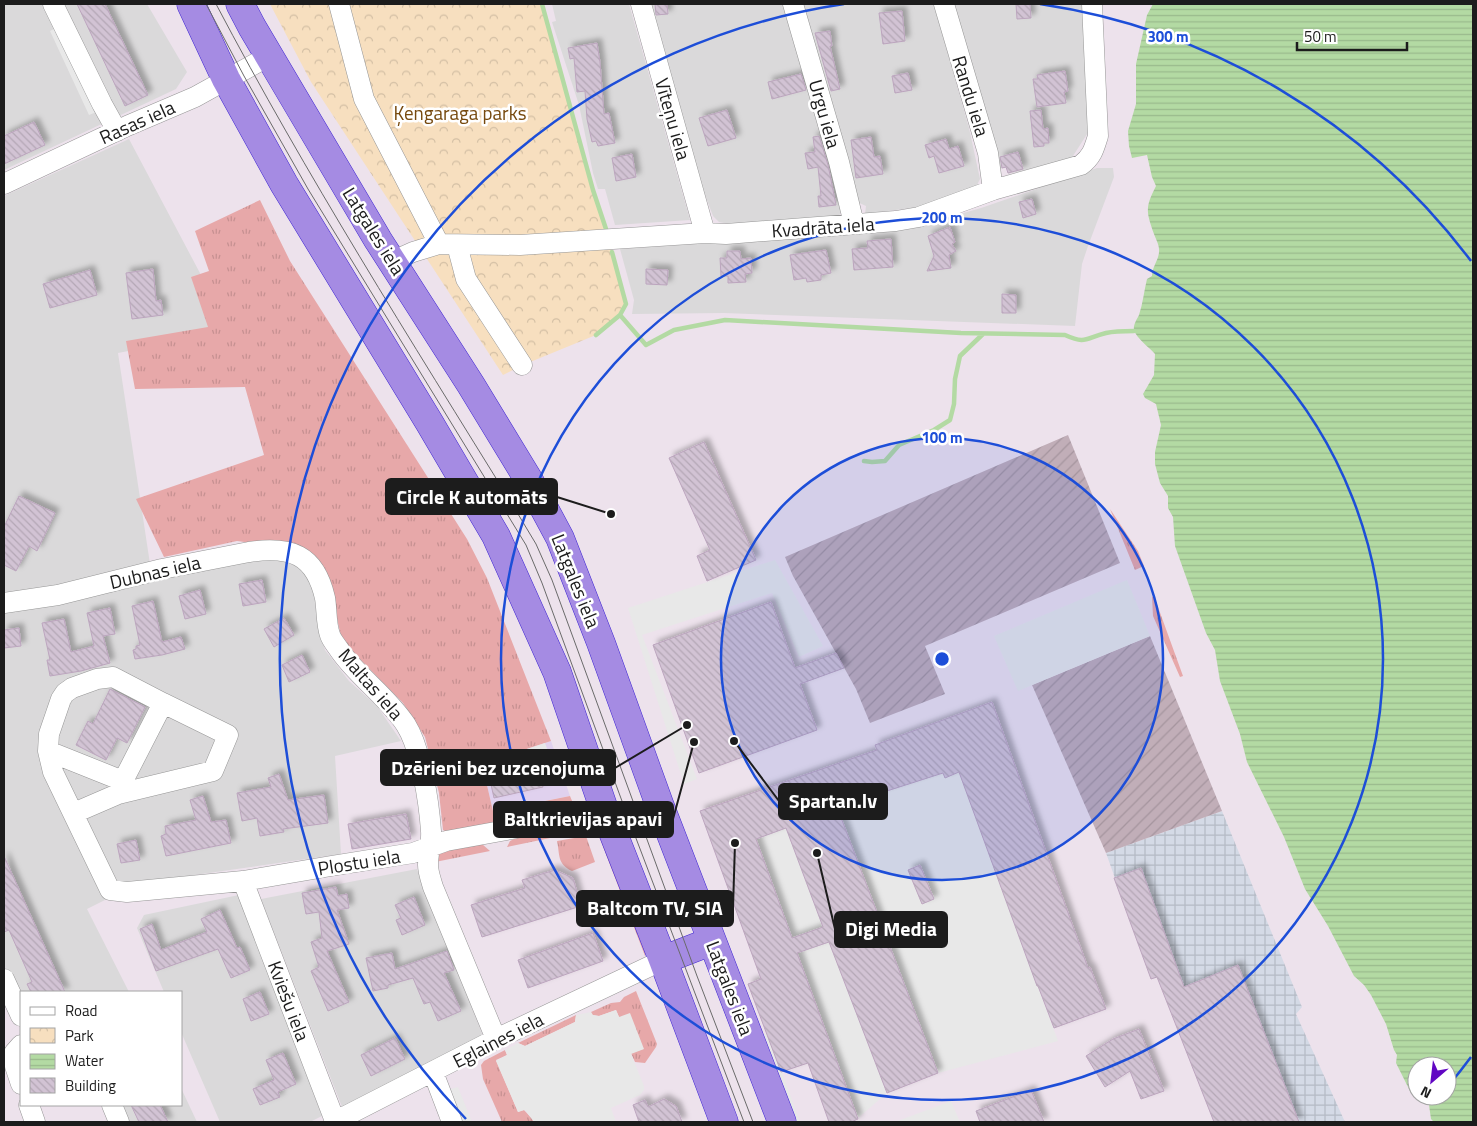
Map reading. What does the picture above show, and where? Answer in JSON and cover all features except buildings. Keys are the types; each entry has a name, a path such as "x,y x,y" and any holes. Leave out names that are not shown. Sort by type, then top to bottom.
{"highway":[{"path":"191,4 226,79 284,184 496,536 557,672 605,812 724,1122"},
{"name":"Latgales iela","path":"240,4 268,56 378,240 526,474 560,538 601,643 660,806 782,1122"},
{"path":"663,960 712,941"}],"street":[{"path":"53,4 117,131"},
{"path":"339,4 364,99 466,279 522,364"},
{"name":"Vīteņu iela","path":"641,4 705,233"},
{"name":"Urgu iela","path":"793,4 839,162 854,224"},
{"name":"Randu iela","path":"944,4 988,153 993,190"},
{"name":"Kvadrāta iela","path":"393,261 413,252 448,245 520,244 705,233 726,234 896,221 919,217 993,190 1081,165 1094,153 1098,136 1092,4"},
{"name":"Rasas iela","path":"4,184 195,97 268,56"},
{"name":"Dubnas iela","path":"4,604 58,595 162,569 264,550 287,551 306,560"},
{"name":"Maltas iela","path":"306,560 318,574 325,598 330,636 351,666 398,714 416,747 431,833 428,867 433,887 496,1039"},
{"path":"113,677 163,703 228,735 213,771 121,787 74,813 53,772 48,751 49,734 61,699 72,688 97,679 113,677"},
{"path":"121,787 163,703"},
{"path":"48,751 121,787"},
{"name":"Plostu iela","path":"74,813 110,890 127,892 243,881 413,853 446,841 605,812"},
{"name":"Kviešu iela","path":"243,881 335,1122"},
{"name":"Eglaines iela","path":"335,1122 496,1039 663,960"},
{"path":"4,978 20,1014"},
{"path":"20,1047 14,1054 15,1066 20,1081"},
{"path":"433,1072 452,1122"},
{"path":"29,1106 35,1122"},
{"path":"112,1106 119,1122"}],"shaded area":[{"path":"4,4 147,4 187,72 176,89 4,170"},
{"path":"552,4 629,4 690,220 615,225 605,189 598,189 593,173 579,105 552,22 556,21"},
{"path":"651,4 784,4 844,205 839,216 819,220 729,224 719,222 713,216 702,187"},
{"path":"801,4 934,4 969,128 980,179 976,187 926,206 865,214 866,206 855,201 854,181 850,178"},
{"path":"953,4 1083,4 1091,128 1071,159 1008,174 1006,167 1000,169"},
{"path":"60,26 99,111 89,115 50,31"},
{"path":"129,139 210,292 211,328 200,337 118,353 152,577 277,555 304,569 314,588 317,620 325,650 349,681 377,706 401,741 335,756 341,854 139,883 87,909 128,991 20,991 20,1001 4,965 4,196"},
{"path":"1097,168 1113,168 1114,177 1082,264 1075,326 724,313 632,314 634,300 620,249 908,229 981,208"},
{"path":"1068,435 1120,563 925,646 945,694 870,723 856,689 793,576 785,557"},
{"path":"775,560 823,646 799,657 772,593 642,635 697,779 684,784 628,608"},
{"path":"1127,580 1150,636 1018,691 994,636"},
{"path":"1150,636 1222,811 1106,853 1032,685"},
{"path":"551,741 570,796 493,811 482,764"},
{"path":"545,743 549,754 485,775 482,764"},
{"path":"959,772 1058,1041 938,1073 837,807 943,773 946,778"},
{"path":"1222,811 1302,1007 1296,1014 1345,1122 1299,1122 1238,966 1164,994 1158,977 1151,979 1106,853"},
{"path":"786,828 887,1093 858,1118 756,839"},
{"path":"417,869 483,1036 342,1107 261,899"},
{"path":"239,895 322,1116 310,1122 220,1122 182,1034 182,991 164,991 137,928 144,915"},
{"path":"616,1010 619,1017 630,1013 644,1049 631,1054 644,1090 640,1095 611,1108 616,1122 534,1122 526,1111 518,1112 496,1061 507,1055 505,1050 518,1043 525,1046 575,1022 576,1015 591,1012 593,1015 599,1016"},
{"path":"768,1033 800,1122 793,1122 762,1035"},
{"path":"458,1087 472,1122 459,1122 447,1090"},
{"path":"182,1090 197,1122 127,1122 119,1106 182,1106"},
{"path":"951,1101 960,1122 895,1122"}],"green space":[{"name":"Ķengaraga parks","path":"270,4 542,4 626,304 620,315 596,335 503,375 311,82"},
{"path":"260,200 290,261 467,539 487,578 551,741 482,764 493,811 497,814 499,825 453,835 443,830 439,793 425,737 403,703 342,641 328,578 308,550 237,541 164,557 136,499 264,455 245,387 135,389 126,341 208,327 191,277 209,271 195,231"},
{"path":"1110,509 1138,551 1144,566 1135,570"},
{"path":"1154,596 1183,676 1180,677 1153,616 1152,597"},
{"path":"570,796 575,808 512,821 510,812 515,807"},
{"path":"581,826 584,831 507,847 510,841 516,838"},
{"path":"597,831 601,834 646,952 645,956"},
{"path":"586,836 595,862 572,871 561,862 557,841"},
{"path":"482,844 490,851 435,862 437,856 442,851"},
{"path":"636,991 657,1044 645,1063 635,1062 631,1053 643,1049 619,1017 616,1010 599,1016 592,1015 591,1012 611,1003 620,1002 624,997"},
{"path":"576,1015 575,1022 525,1046 518,1043"},
{"path":"505,1050 507,1055 496,1060 518,1112 524,1110 535,1122 502,1122 483,1079 481,1065 484,1061"}],"water":[{"path":"1153,4 1473,4 1473,1122 1434,1122 1431,1119 1429,1106 1457,1106 1457,1056 1407,1056 1407,1085 1396,1063 1397,1055 1386,1024 1371,995 1354,976 1328,926 1305,889 1284,837 1247,762 1240,734 1220,681 1215,650 1206,633 1175,546 1173,517 1168,508 1168,496 1160,483 1155,464 1155,452 1161,425 1156,404 1145,398 1143,394 1154,375 1155,354 1137,336 1134,330 1147,279 1152,276 1159,253 1149,220 1148,210 1148,205 1156,186 1147,155 1132,158 1129,146 1128,131 1136,104 1136,64 1147,15"}],"waterway":[{"path":"542,4 593,190 606,229"},
{"path":"612,252 626,304 620,315"},
{"path":"596,335 620,315 646,345 674,330 725,320 961,333 1065,335 1078,340 1086,340 1109,332 1134,331"},
{"path":"864,461 885,461 899,445 934,430 950,420 960,356 983,334"}],"tram line":[{"path":"206,4 308,189 526,545 542,583 626,812 744,1122"},
{"path":"216,4 322,194 536,544 552,580 697,976 753,1122"}],"place":[{"name":"Circle K automāts","path":"611,514"},
{"name":"Dzērieni bez uzcenojuma","path":"687,725"},
{"name":"Spartan.lv","path":"734,741"},
{"name":"Baltkrievijas apavi","path":"694,742"},
{"name":"Baltcom TV, SIA","path":"735,843"},
{"name":"Digi Media","path":"817,853"}]}
